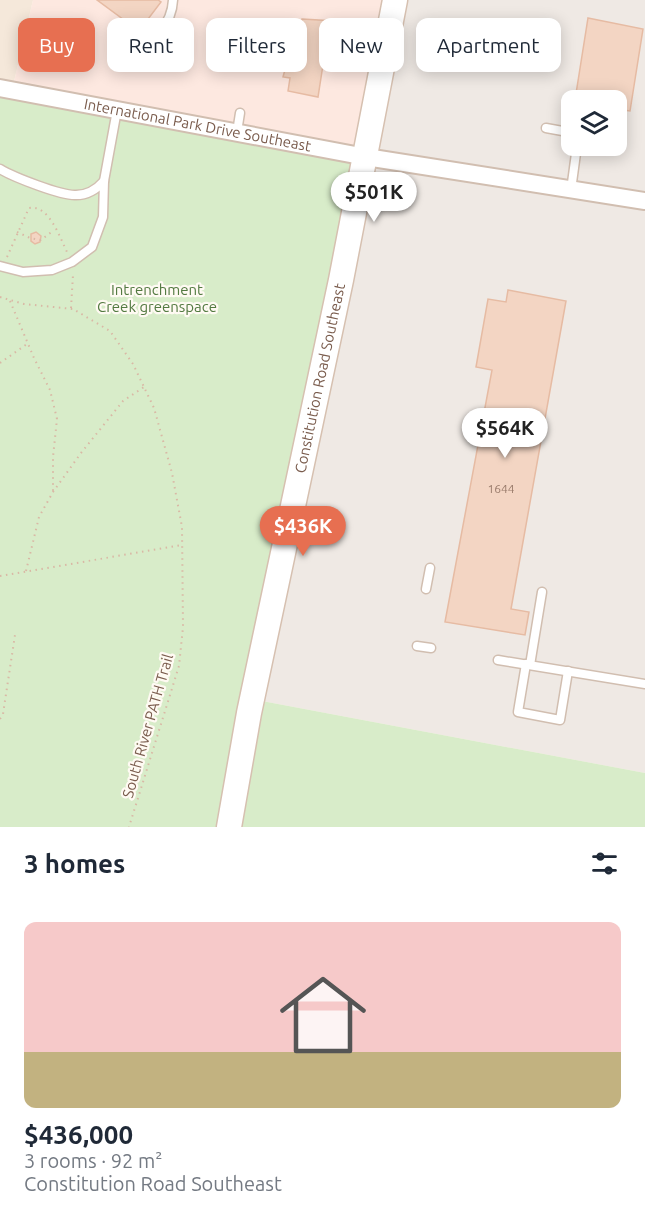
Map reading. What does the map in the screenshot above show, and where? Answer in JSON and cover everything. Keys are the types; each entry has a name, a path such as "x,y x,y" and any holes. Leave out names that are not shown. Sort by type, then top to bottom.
{"street":[{"name":"Constitution Road Southeast","path":"392,18 395,0"},
{"name":"Constitution Road Southeast","path":"229,827 251,701 366,157 382,72"},
{"name":"International Park Drive Southeast","path":"0,88 366,157 645,201"}],"lane":[{"path":"167,18 173,0"},
{"path":"3,263 23,272 52,270 72,262 92,247 103,217 104,181 117,110"},
{"path":"237,132 240,113"},
{"path":"546,128 561,131"},
{"path":"571,190 576,156"},
{"path":"0,169 27,182 77,196 96,190 104,181"},
{"path":"426,589 430,568"},
{"path":"542,592 518,712 560,720 568,671"},
{"path":"417,646 431,648"},
{"path":"498,660 645,684"}],"path":[{"path":"3,263 29,208 35,207 43,211 69,256"},
{"path":"17,232 41,240 55,230"},
{"path":"71,309 72,269"},
{"name":"South River PATH Trail","path":"0,297 24,304 71,309 110,331 133,364 154,408 172,473 182,527 183,627 179,666 129,827"},
{"path":"10,300 50,390 57,418 53,457 53,492"},
{"path":"0,363 28,344"},
{"path":"26,571 39,517 53,492 123,400 144,387"},
{"path":"0,576 182,545"},
{"path":"0,719 3,714 15,635"}],"shaded area":[{"path":"0,0 33,0 29,18 18,18 18,64 13,86 0,84"},
{"path":"33,0 397,0 394,18 319,18 319,72 383,72 369,148 13,86 18,64 18,72 95,72 95,18 29,18"},
{"path":"397,0 645,0 645,773 251,699 382,72 404,72 404,18 393,18"}],"green space":[{"name":"Intrenchment Creek greenspace","path":"0,84 369,148 251,699 645,773 645,827 0,827"}],"building":[{"path":"97,0 158,0 161,2 149,18 121,18"},
{"path":"588,18 643,29 630,111 627,111 627,90 577,90"},
{"path":"307,19 319,20 319,72 322,72 318,97 288,91 290,78 283,77 284,72 307,72"},
{"path":"36,232 41,236 40,242 35,244 31,241 31,234"},
{"path":"508,290 566,301 511,609 529,612 525,635 445,622 492,370 476,367 488,299 506,302"}]}
